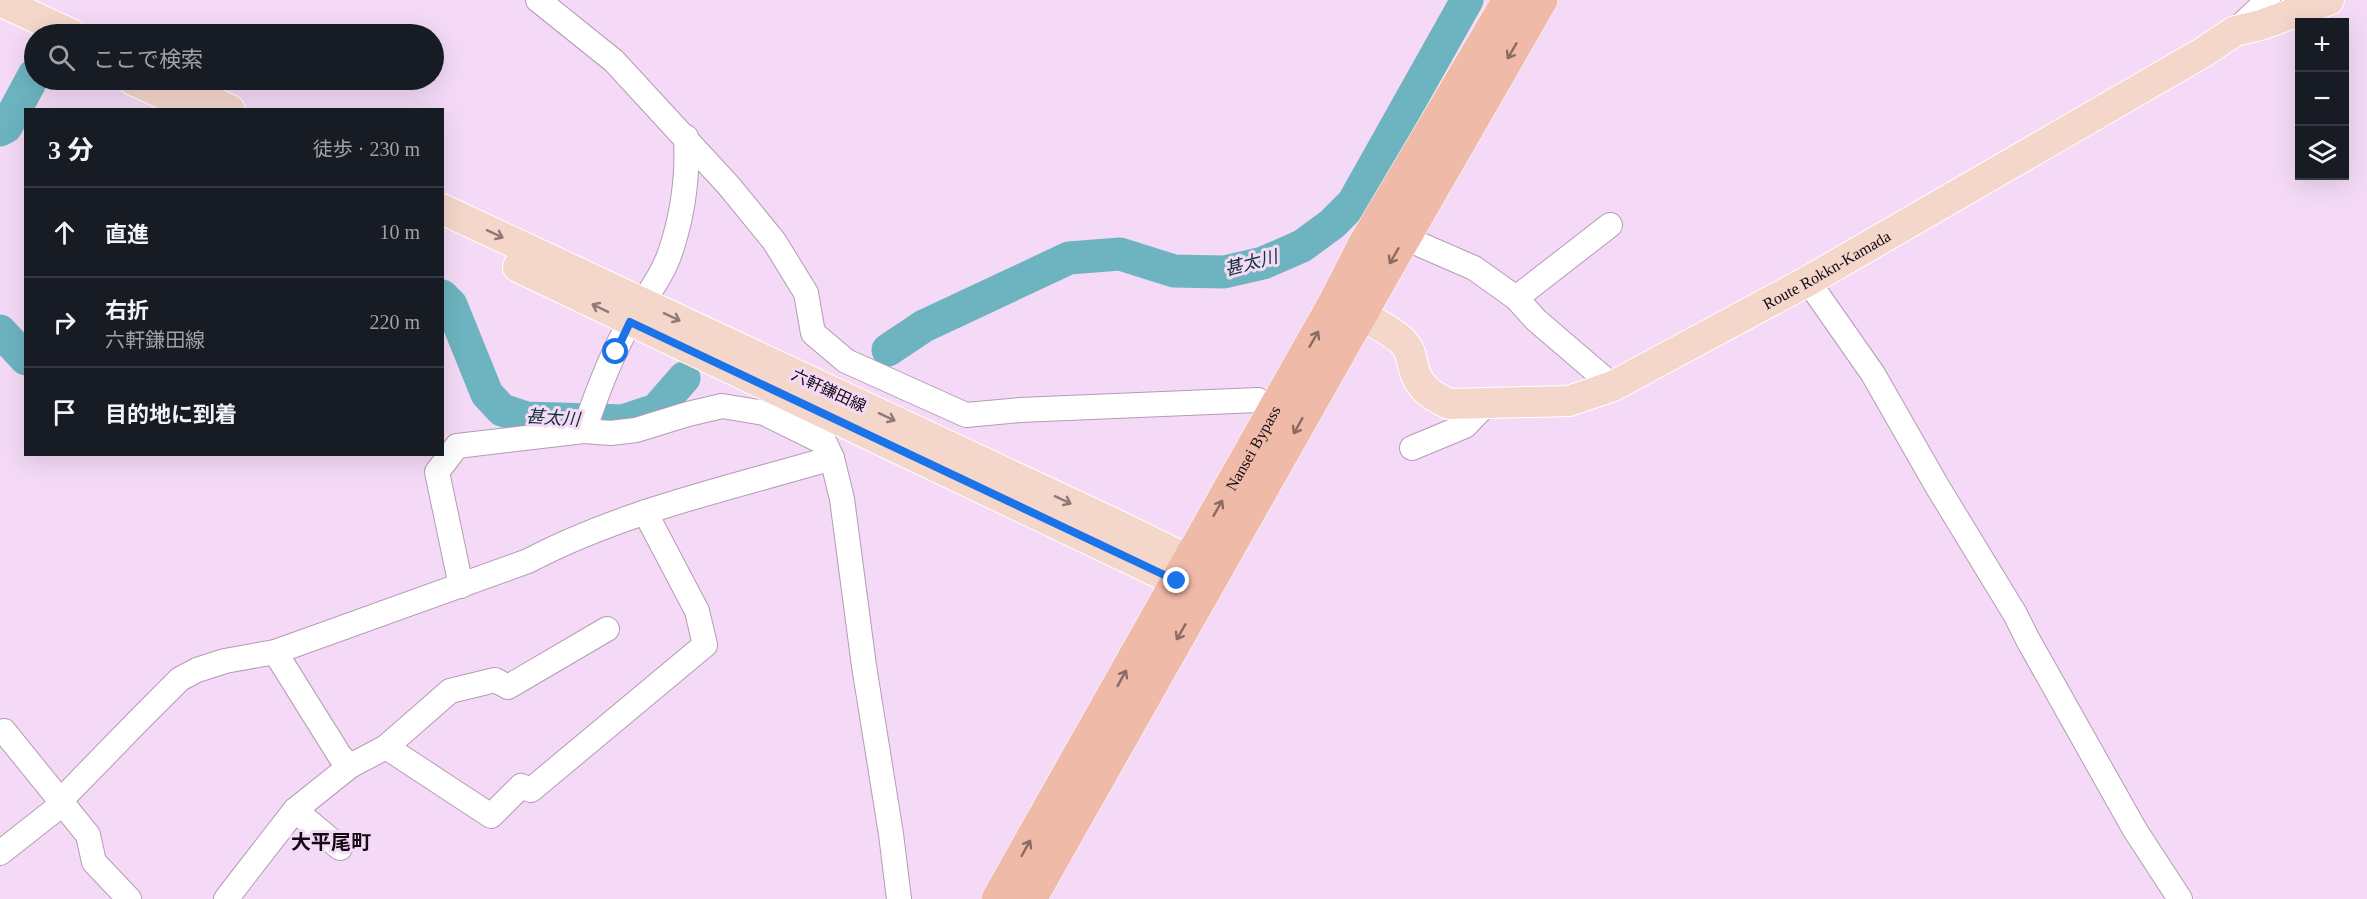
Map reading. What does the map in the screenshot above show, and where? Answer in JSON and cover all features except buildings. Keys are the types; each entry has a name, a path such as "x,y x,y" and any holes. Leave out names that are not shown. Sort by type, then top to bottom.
{"highway":[{"name":"Nansei Bypass","path":"1347,309 1363,248 1509,0"},
{"name":"Nansei Bypass","path":"1030,899 1196,577 1347,309 1541,0"},
{"name":"Nansei Bypass","path":"998,899 1196,577"}],"main road":[{"name":"Route Rokkn-Kamada","path":"1347,309 1406,345 1419,383 1431,395 1449,404 1569,401 1613,386 1808,281 2202,53 2235,31 2261,25 2329,0"},
{"path":"0,1 49,24"},
{"path":"0,15 24,26"},
{"path":"154,90 191,108"},
{"path":"188,90 226,108"},
{"name":"六軒鎌田線","path":"444,210 636,313"},
{"name":"六軒鎌田線","path":"444,232 636,313 1196,577"}],"street":[{"path":"538,0 614,62 686,137 774,241 806,293 813,333 846,361 966,415 1020,410 1258,400"},
{"path":"2235,31 2268,0"},
{"path":"584,430 591,406 636,313 671,251 688,168 686,137"},
{"path":"1516,298 1610,225"},
{"path":"1421,245 1474,268 1516,298 1536,320 1613,386"},
{"path":"1808,281 1873,374 1936,486 2015,614 2135,830 2180,899"},
{"path":"1412,448 1465,426 1488,402"},
{"path":"461,586 437,472 457,446 584,430 611,433 636,430 722,406 764,413 825,443 832,458 842,499 899,899"},
{"path":"0,853 56,809 180,679 198,670 275,652 528,561 564,542 645,512 832,458"},
{"path":"386,747 491,816 520,786 531,790 705,645 697,611 645,512"},
{"path":"226,899 295,810 350,765 386,747 450,691 495,680 508,687 608,629"},
{"path":"275,652 340,756 350,765"},
{"path":"4,731 88,835 94,861 129,899"},
{"path":"295,810 340,848"}],"waterway":[{"name":"甚太川","path":"888,350 924,326 1069,258 1120,254 1174,271 1224,272 1263,263 1302,246 1332,224 1353,203 1467,0"},
{"name":"甚太川","path":"0,130 6,127 26,90"},
{"name":"甚太川","path":"444,298 451,305 487,394 502,410 526,418 623,421 656,410 684,378"},
{"name":"甚太川","path":"0,331 24,357"}],"district":[{"name":"大平尾町","path":"331,842"}],"route":[{"path":"616,352 630,322 1177,581"}]}
